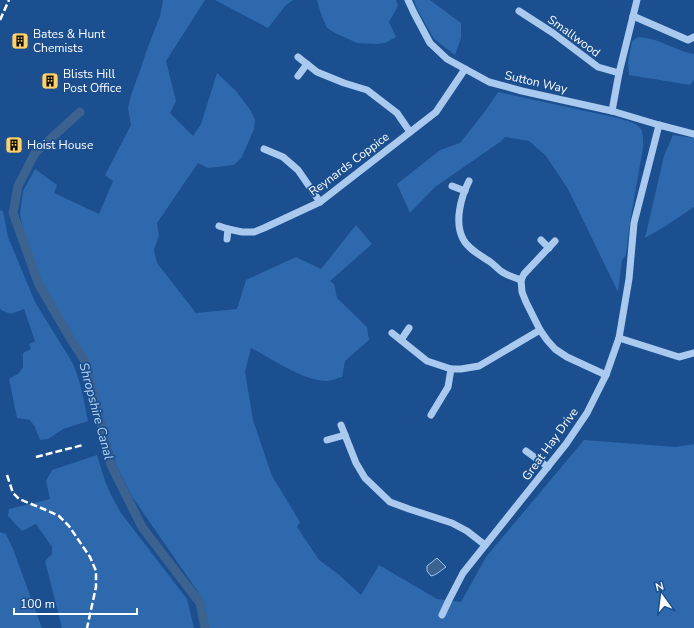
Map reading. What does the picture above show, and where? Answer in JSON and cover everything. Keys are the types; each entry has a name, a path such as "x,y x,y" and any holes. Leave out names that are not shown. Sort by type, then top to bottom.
{"street":[{"name":"Sutton Way","path":"408,0 430,43 447,59 489,82 612,111 694,134"},
{"path":"612,111 619,73 637,0"},
{"name":"Smallwood","path":"519,11 553,33 598,67 619,73"},
{"path":"633,16 688,40 694,37"},
{"path":"298,57 317,72 344,83 367,90 397,113 410,132"},
{"path":"298,76 307,64"},
{"name":"Reynards Coppice","path":"219,226 242,232 254,232 320,202 436,112 465,70"},
{"name":"Great Hay Drive","path":"442,615 463,573 566,444 587,412 606,375 619,338 629,279 634,223 659,125"},
{"path":"264,149 283,157 298,170 320,202"},
{"path":"469,182 462,201 459,222 463,239 503,273 521,280"},
{"path":"452,186 465,191"},
{"path":"227,239 228,229"},
{"path":"541,240 549,248"},
{"path":"555,241 524,274 521,280 522,292 540,330 555,349 567,357 606,375"},
{"path":"400,340 409,328"},
{"path":"392,333 428,361 451,369 461,369 479,366 540,330"},
{"path":"619,338 679,357 694,353"},
{"path":"431,415 448,387 451,369"},
{"path":"341,425 356,463 365,478 390,502 452,523 467,531 485,545"},
{"path":"327,440 345,435"},
{"path":"526,451 548,467"}],"shaded area":[{"path":"163,0 205,0 166,61 176,101 170,113 193,136 201,124 217,73 236,91 251,111 255,120 254,129 242,157 234,165 208,168 198,163 157,223 159,235 154,250 157,263 196,313 237,309 246,280 296,257 321,269 356,225 372,244 330,281 334,284 337,298 367,327 369,340 345,361 342,377 327,381 308,377 288,369 251,348 245,372 253,420 272,476 300,522 297,527 319,560 338,574 361,595 379,565 437,599 461,602 486,557 584,440 676,447 694,444 694,628 207,628 205,609 198,592 133,498 116,465 92,375 83,352 61,324 40,283 25,240 20,214 23,191 35,169 57,185 54,193 99,214 113,181 105,175 131,125 128,108 131,95 160,16"},
{"path":"215,0 293,0 285,6 268,28"},
{"path":"317,0 396,0 398,6 389,22 396,37 385,43 357,43 335,33 327,28"},
{"path":"414,0 430,0 461,23 461,38 455,55 434,39 417,9"},
{"path":"639,37 654,40 694,54 694,80 690,85 629,75 628,62 632,41"},
{"path":"498,92 618,118 636,124 641,130 643,134 643,148 630,222 626,255 622,260 618,292 568,189 546,156 529,141 505,137 435,187 410,213 397,184 440,150 460,143"},
{"path":"673,135 694,138 694,207 645,238 664,156"},
{"path":"0,210 3,211 8,237 35,302 72,362 78,376 84,399 88,421 63,429 48,439 40,440 35,427 30,420 17,418 9,379 18,374 23,367 23,353 31,349 29,344 35,341 24,309 11,314 1,310 0,308"},
{"path":"97,455 105,481 121,513 187,599 194,628 62,628 45,561 52,554 52,547 36,524 22,531 8,516 9,509 50,499 46,481 52,470"},
{"path":"0,532 6,534 13,549 42,628 0,628"},
{"path":"437,558 446,567 437,574 431,576 427,571 427,566"}],"waterway":[{"name":"Shropshire Canal","path":"80,112 35,153 18,186 13,213 39,285 85,361 111,465 142,527 200,603 205,628"}],"railway":[{"path":"0,20 9,0"},
{"path":"36,457 83,445"},
{"path":"7,475 13,493 19,499 59,516 69,526 90,557 96,571 96,587 87,628"}],"place":[{"name":"Bates & Hunt Chemists","path":"20,41"},
{"name":"Blists Hill Post Office","path":"50,81"},
{"name":"Hoist House","path":"14,145"}]}
